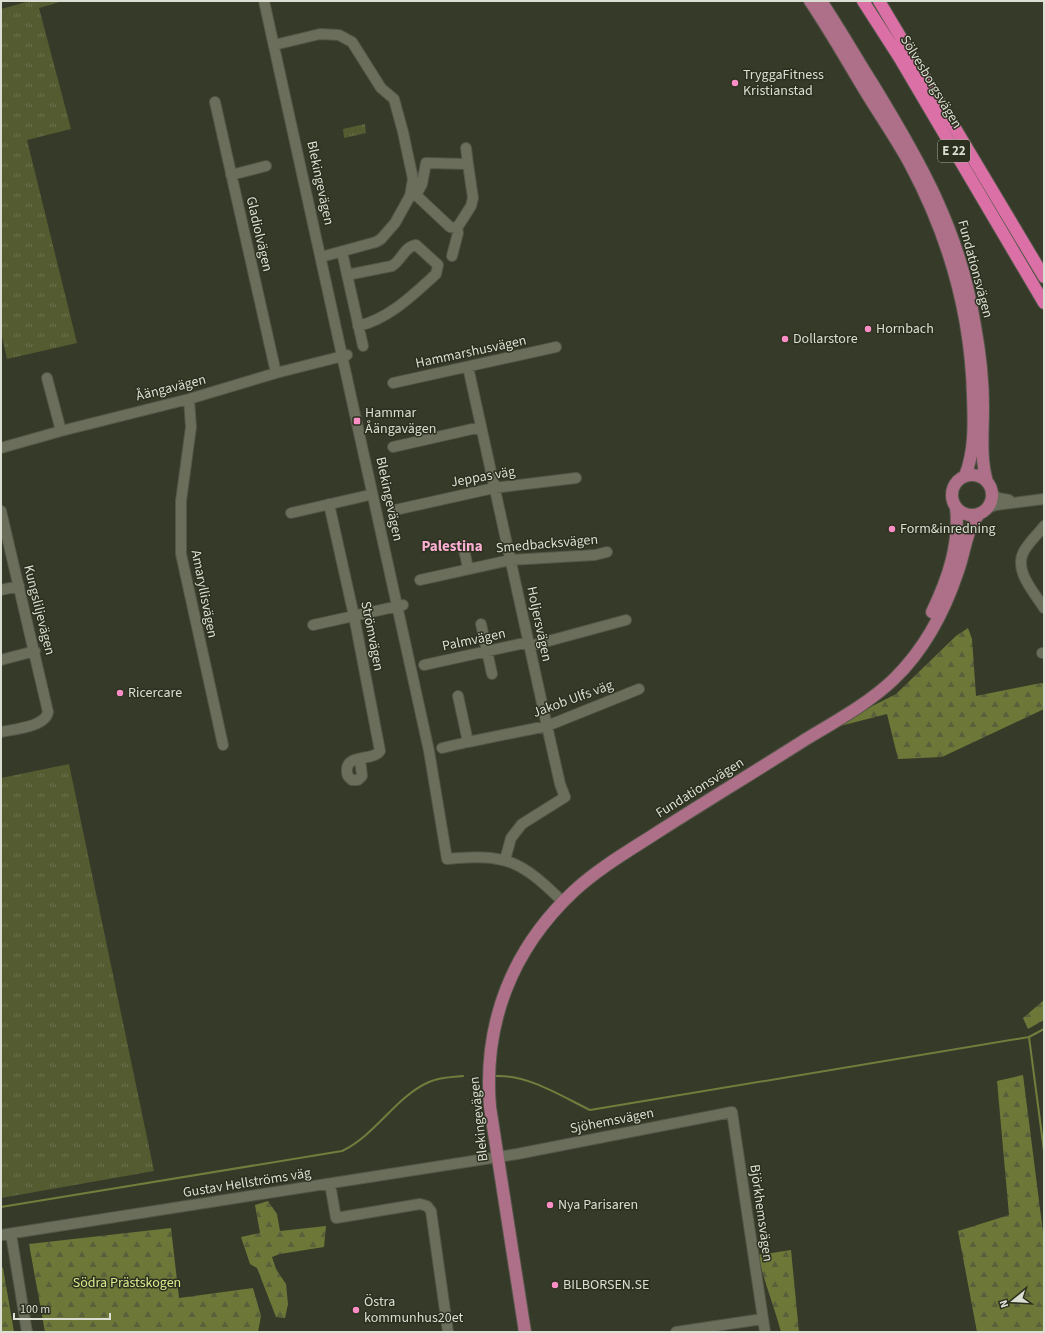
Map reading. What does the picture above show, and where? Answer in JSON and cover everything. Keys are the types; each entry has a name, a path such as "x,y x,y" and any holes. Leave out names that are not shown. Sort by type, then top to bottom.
{"highway":[{"name":"Sölvesborgsvägen","path":"864,1 899,57 1044,303"},
{"name":"Sölvesborgsvägen","path":"879,1 1044,277"}],"main road":[{"name":"Fundationsvägen","path":"810,1 909,162 930,205 947,250 961,298 973,379 973,445 971,459 965,476"},
{"name":"Fundationsvägen","path":"821,1 917,159 938,200 956,247 970,297 978,343 983,405 981,453 989,487"},
{"path":"965,476 975,476 989,487 991,501 983,511 968,515 961,512 952,500 953,489 958,481 965,476"},
{"name":"Fundationsvägen","path":"859,706 905,657 928,620 942,591 953,556 958,526 956,507"},
{"name":"Fundationsvägen","path":"563,902 611,863 859,706 895,678 929,633 944,608 954,585 970,528 983,511"},
{"name":"Blekingevägen","path":"525,1332 490,1107 488,1072 496,1019 506,989 519,961 536,934 563,902"}],"street":[{"name":"Blekingevägen","path":"264,1 276,44"},
{"name":"Blekingevägen","path":"268,1 276,44 400,606 434,750 450,859 483,856 505,860 526,870 541,880 563,902"},
{"path":"276,44 327,33 347,39 356,48 381,88 394,99 413,179 413,196"},
{"name":"Gladiolvägen","path":"215,102 276,373"},
{"path":"452,256 458,233 457,228 473,198 466,148"},
{"path":"323,256 371,244 381,239 395,223 422,184 426,163 468,164"},
{"path":"231,175 266,166"},
{"path":"413,196 450,227 457,228"},
{"path":"347,275 392,266 407,249 414,245 418,246 438,264 436,274 402,304 367,324 358,326"},
{"path":"342,252 363,346"},
{"name":"Hammarshusvägen","path":"393,383 556,347"},
{"name":"Åängavägen","path":"1,448 61,430 189,399 276,373 345,356"},
{"name":"Holjersvägen","path":"468,367 560,784 565,797 522,824 511,838 505,860"},
{"path":"47,378 61,430"},
{"name":"Amaryllisvägen","path":"189,399 191,428 181,501 180,554 223,745"},
{"path":"393,447 481,427"},
{"name":"Jeppas väg","path":"395,510 494,488 576,478"},
{"path":"989,487 998,498 1019,502"},
{"path":"291,513 365,496"},
{"path":"983,511 996,505 1044,500"},
{"name":"Strömvägen","path":"329,504 354,616 380,751 374,756 360,759"},
{"name":"Kungsliljevägen","path":"1,732 38,723 47,716 48,706 2,516"},
{"path":"1044,526 1026,547 1020,560 1023,575 1044,608"},
{"path":"463,545 468,568"},
{"name":"Smedbacksvägen","path":"420,580 468,568 510,560 595,555 607,552"},
{"path":"1,590 19,586"},
{"path":"313,625 400,606"},
{"name":"Palmvägen","path":"424,665 487,651 529,644 626,620"},
{"path":"480,624 492,674"},
{"path":"1,660 35,652"},
{"name":"Jakob Ulfs väg","path":"442,748 547,726 639,689"},
{"path":"458,696 468,742"},
{"name":"Sjöhemsvägen","path":"498,1157 732,1112"},
{"name":"Björkhemsvägen","path":"732,1112 765,1332"},
{"name":"Gustav Hellströms väg","path":"6,1234 330,1184 431,1166 498,1157"},
{"path":"330,1184 336,1218 420,1204 427,1206 431,1211 448,1332"},
{"path":"6,1234 27,1332"},
{"path":"676,1332 762,1319"}],"green space":[{"path":"30,1 63,1 39,8 71,129 27,140 77,343 7,359 1,332 1,9"},
{"path":"365,124 366,133 344,138 343,129"},
{"path":"968,628 972,639 976,696 1041,683 1044,684 1044,709 942,757 898,759 887,714 840,726 843,721 896,694 956,636"},
{"path":"69,764 154,1171 1,1198 1,778"},
{"path":"1044,1000 1044,1020 1028,1029 1023,1018"},
{"path":"1023,1075 1044,1240 1044,1332 977,1332 958,1231 1009,1215 997,1081"},
{"path":"268,1201 277,1214 280,1231 326,1226 324,1247 280,1254 272,1257 276,1269 286,1284 288,1304 285,1318 276,1317 257,1268 250,1264 241,1237 260,1233 255,1205"},
{"name":"Södra Prästskogen","path":"171,1228 179,1298 253,1288 261,1316 258,1332 45,1332 29,1244"},
{"path":"791,1250 799,1332 781,1332 758,1255"},
{"path":"1,1266 3,1268 14,1332 1,1332"}],"waterway":[{"path":"496,1076 521,1079 533,1083 590,1110 1029,1037 1044,1029"},
{"path":"1029,1037 1044,1151"},
{"path":"1,1207 342,1151 366,1135 396,1106 417,1089 437,1079 463,1076"}],"place":[{"name":"TryggaFitness Kristianstad","path":"735,83"},
{"name":"Hornbach","path":"868,329"},
{"name":"Dollarstore","path":"785,339"},
{"name":"Hammar Åängavägen","path":"357,421"},
{"name":"Form&inredning","path":"892,529"},
{"name":"Ricercare","path":"120,693"},
{"name":"Nya Parisaren","path":"550,1205"},
{"name":"BILBORSEN.SE","path":"555,1285"},
{"name":"Östra kommunhus20et","path":"356,1310"}],"district":[{"name":"Palestina","path":"452,546"}]}
